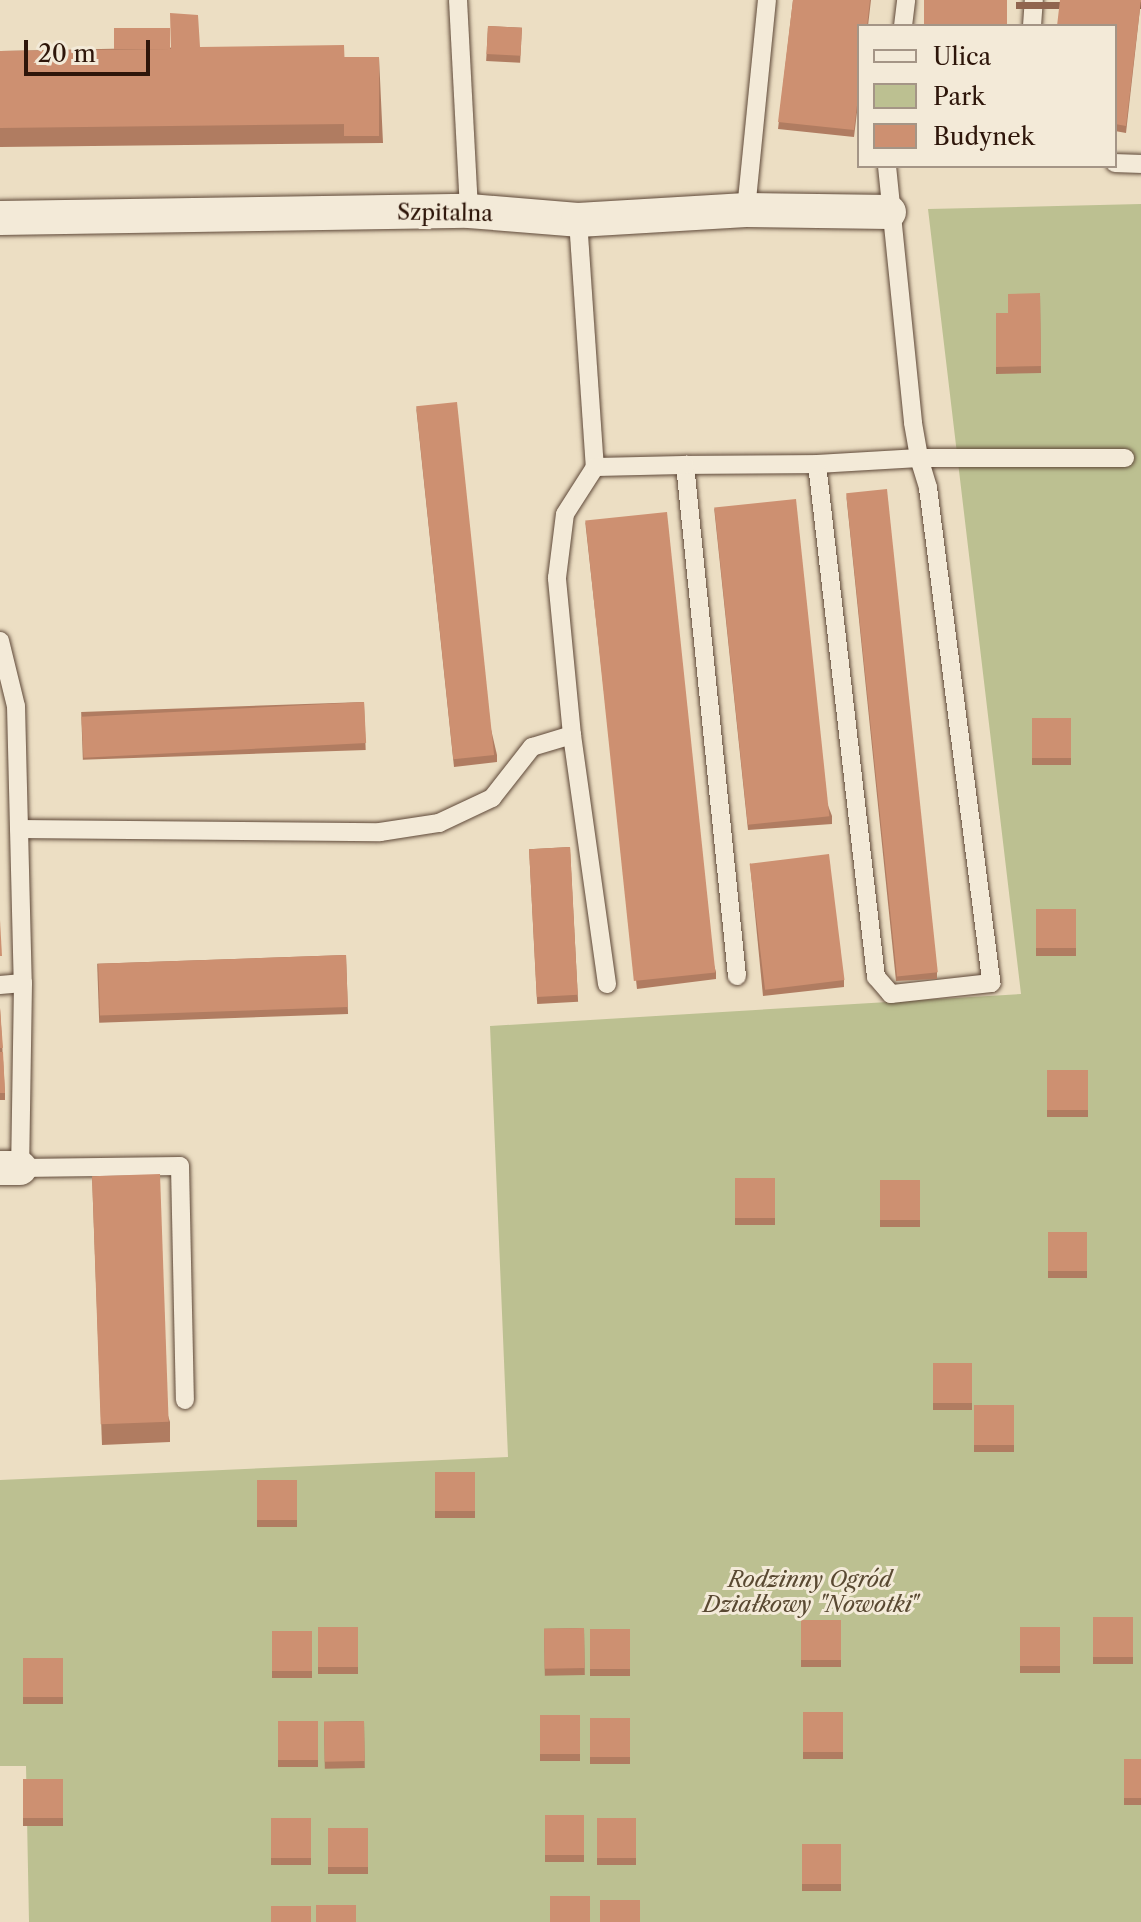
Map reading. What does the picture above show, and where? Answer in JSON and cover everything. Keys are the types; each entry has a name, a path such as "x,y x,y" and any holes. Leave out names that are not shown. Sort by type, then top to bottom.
{"street":[{"name":"Szpitalna","path":"0,218 469,211 578,220 746,210 889,212"}],"lane":[{"path":"458,0 469,211"},
{"path":"746,210 767,0"},
{"path":"903,24 906,0"},
{"path":"1032,24 1034,0"},
{"path":"1117,163 1141,164"},
{"path":"817,464 876,977 891,994 991,983 928,488 919,458 889,212 887,168"},
{"path":"578,220 595,467 565,514 557,578 572,735 607,984"},
{"path":"595,467 817,464 919,458 1125,458"},
{"path":"685,465 737,976"},
{"path":"0,641 16,706 23,983 10,1168 180,1166 185,1400"},
{"path":"19,829 380,832 439,823 492,798 532,747 572,735"},
{"path":"0,854 20,853"},
{"path":"0,985 23,983"}],"green space":[{"name":"Rodzinny Ogród Działkowy \"Nowotki\"","path":"1141,204 1141,1922 29,1922 26,1766 0,1766 0,1480 508,1457 490,1026 1021,994 928,209"}],"building":[{"path":"793,0 870,0 867,24 857,24 854,130 778,122"},
{"path":"924,0 1007,0 1007,24 924,24"},
{"path":"1060,0 1141,0 1126,126 1117,124 1117,24 1057,24"},
{"path":"170,13 198,15 200,47 344,45 347,124 0,128 0,51 171,49"},
{"path":"488,26 522,28 520,56 487,54"},
{"path":"114,28 170,28 170,49 114,49"},
{"path":"344,57 379,57 379,136 344,136"},
{"path":"1040,293 1041,366 996,367 996,313 1008,313 1008,294"},
{"path":"457,402 494,755 453,759 416,406"},
{"path":"887,489 938,972 897,977 846,493"},
{"path":"796,499 829,816 748,825 714,508"},
{"path":"667,512 715,972 634,981 585,521"},
{"path":"364,702 366,743 84,758 81,717"},
{"path":"1032,718 1071,718 1071,758 1032,758"},
{"path":"570,847 578,995 537,997 529,849"},
{"path":"829,854 844,980 765,990 750,864"},
{"path":"1036,909 1076,909 1076,948 1036,948"},
{"path":"346,955 348,1007 100,1016 98,964"},
{"path":"0,1008 3,1048 0,1048"},
{"path":"0,1052 3,1052 5,1093 0,1093"},
{"path":"1047,1070 1088,1070 1088,1110 1047,1110"},
{"path":"160,1174 169,1422 101,1424 92,1176"},
{"path":"735,1178 775,1178 775,1218 735,1218"},
{"path":"880,1180 920,1180 920,1220 880,1220"},
{"path":"1048,1232 1087,1232 1087,1271 1048,1271"},
{"path":"933,1363 972,1363 972,1403 933,1403"},
{"path":"974,1405 1014,1405 1014,1445 974,1445"},
{"path":"435,1472 475,1472 475,1511 435,1511"},
{"path":"257,1480 297,1480 297,1520 257,1520"},
{"path":"1093,1617 1133,1617 1133,1657 1093,1657"},
{"path":"801,1620 841,1620 841,1660 801,1660"},
{"path":"318,1627 358,1627 358,1667 318,1667"},
{"path":"1020,1627 1060,1627 1060,1666 1020,1666"},
{"path":"584,1628 585,1668 545,1669 544,1629"},
{"path":"590,1629 630,1629 630,1669 590,1669"},
{"path":"272,1631 312,1631 312,1671 272,1671"},
{"path":"23,1658 63,1658 63,1697 23,1697"},
{"path":"803,1712 843,1712 843,1752 803,1752"},
{"path":"540,1715 580,1715 580,1754 540,1754"},
{"path":"590,1718 630,1718 630,1757 590,1757"},
{"path":"278,1721 318,1721 318,1760 278,1760"},
{"path":"364,1721 365,1761 325,1762 324,1722"},
{"path":"1124,1759 1141,1759 1141,1798 1124,1798"},
{"path":"23,1779 63,1779 63,1818 23,1818"},
{"path":"545,1815 584,1815 584,1855 545,1855"},
{"path":"271,1818 311,1818 311,1858 271,1858"},
{"path":"597,1818 636,1818 636,1858 597,1858"},
{"path":"328,1828 368,1828 368,1867 328,1867"},
{"path":"802,1844 841,1844 841,1884 802,1884"},
{"path":"550,1896 590,1896 590,1922 550,1922"},
{"path":"600,1900 640,1900 640,1922 600,1922"},
{"path":"316,1905 356,1905 356,1922 316,1922"},
{"path":"271,1906 311,1906 311,1922 271,1922"}]}
